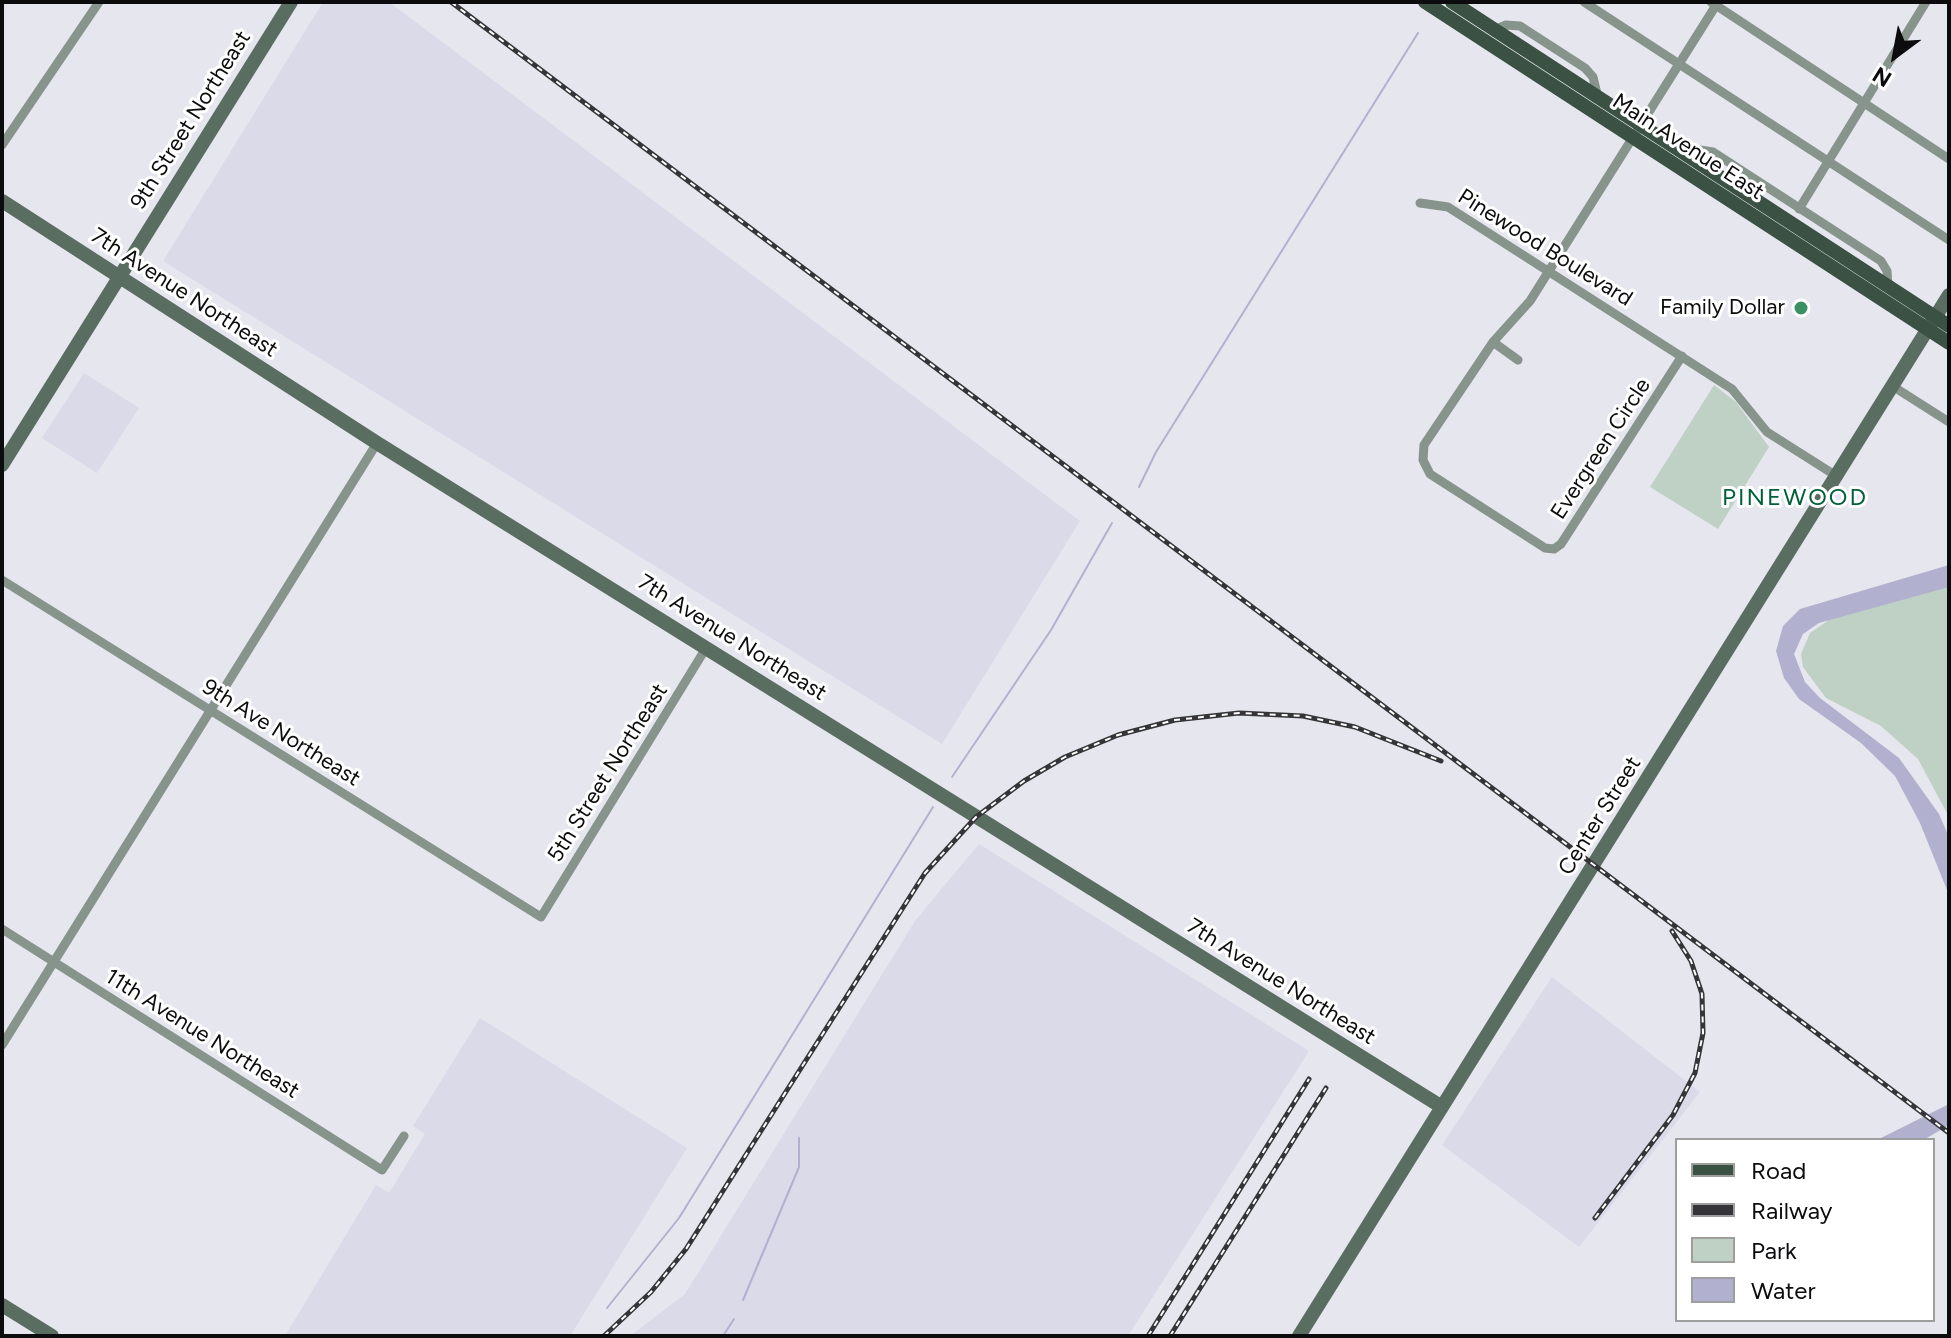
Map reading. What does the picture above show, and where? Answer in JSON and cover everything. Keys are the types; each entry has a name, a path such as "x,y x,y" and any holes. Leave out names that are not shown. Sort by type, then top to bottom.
{"main road":[{"name":"Main Avenue East","path":"1425,2 1446,5 1494,30 1598,98 1637,131 1684,154 1888,286 1930,322"},
{"name":"Main Avenue East","path":"1446,5 1930,322"},
{"path":"1930,322 1949,326"},
{"path":"1930,322 1949,343"}],"street":[{"path":"2,145 99,2"},
{"name":"9th Street Northeast","path":"2,465 291,2"},
{"path":"1584,2 1949,240"},
{"path":"1799,209 1926,2"},
{"path":"1715,3 1949,159"},
{"name":"Evergreen Circle","path":"1682,356 1561,544 1554,549 1545,548 1430,474 1423,460 1424,445 1493,342 1530,301 1715,3"},
{"path":"1684,154 1700,150 1713,152 1881,261 1888,286"},
{"name":"7th Avenue Northeast","path":"2,201 377,443 1442,1107"},
{"name":"Pinewood Boulevard","path":"1420,203 1448,207 1682,356 1732,389 1767,432 1838,477"},
{"name":"Center Street","path":"1299,1336 1949,295"},
{"path":"1493,342 1518,360"},
{"path":"1894,387 1949,422"},
{"path":"2,1045 377,443"},
{"name":"9th Ave Northeast","path":"2,580 541,917"},
{"name":"5th Street Northeast","path":"541,917 706,648"},
{"name":"11th Avenue Northeast","path":"2,929 382,1170 404,1136"},
{"path":"2,1305 52,1336"}],"shaded area":[{"path":"323,2 389,2 1080,521 942,744 163,261"},
{"path":"84,373 139,408 97,473 42,438"},
{"path":"979,844 1309,1051 1128,1336 630,1336 685,1294 915,921"},
{"path":"1552,977 1700,1092 1579,1247 1442,1145"},
{"path":"480,1018 687,1148 570,1336 285,1336 376,1185 389,1193 425,1134 413,1126"}],"green space":[{"path":"1714,385 1736,402 1769,447 1718,529 1650,487"},
{"path":"1949,585 1949,817 1918,759 1881,726 1826,698 1803,667 1801,654 1810,633 1829,620"}],"water":[{"path":"1949,565 1949,587 1819,623 1803,634 1794,654 1805,682 1820,698 1899,758 1939,814 1949,837 1949,895 1920,823 1895,776 1861,743 1799,699 1784,678 1776,651 1783,626 1800,609"},
{"path":"1949,1104 1949,1125 1927,1138 1881,1138"}],"waterway":[{"path":"1139,487 1156,452 1418,33"},
{"path":"952,777 1051,630 1112,523"},
{"path":"607,1308 679,1218 933,807"},
{"path":"743,1300 799,1167 799,1138"},
{"path":"723,1336 734,1319"}],"railway":[{"path":"451,2 1949,1133"},
{"path":"604,1336 651,1292 686,1249 925,873 976,817 1024,781 1065,757 1118,735 1175,720 1239,713 1303,716 1355,727 1441,761"},
{"path":"1595,1218 1673,1115 1695,1073 1703,1033 1702,994 1691,961 1672,931"},
{"path":"1148,1336 1309,1079"},
{"path":"1170,1336 1326,1088"}],"place":[{"name":"Family Dollar","path":"1801,308"}],"district":[{"name":"PINEWOOD","path":"1795,498"}]}
